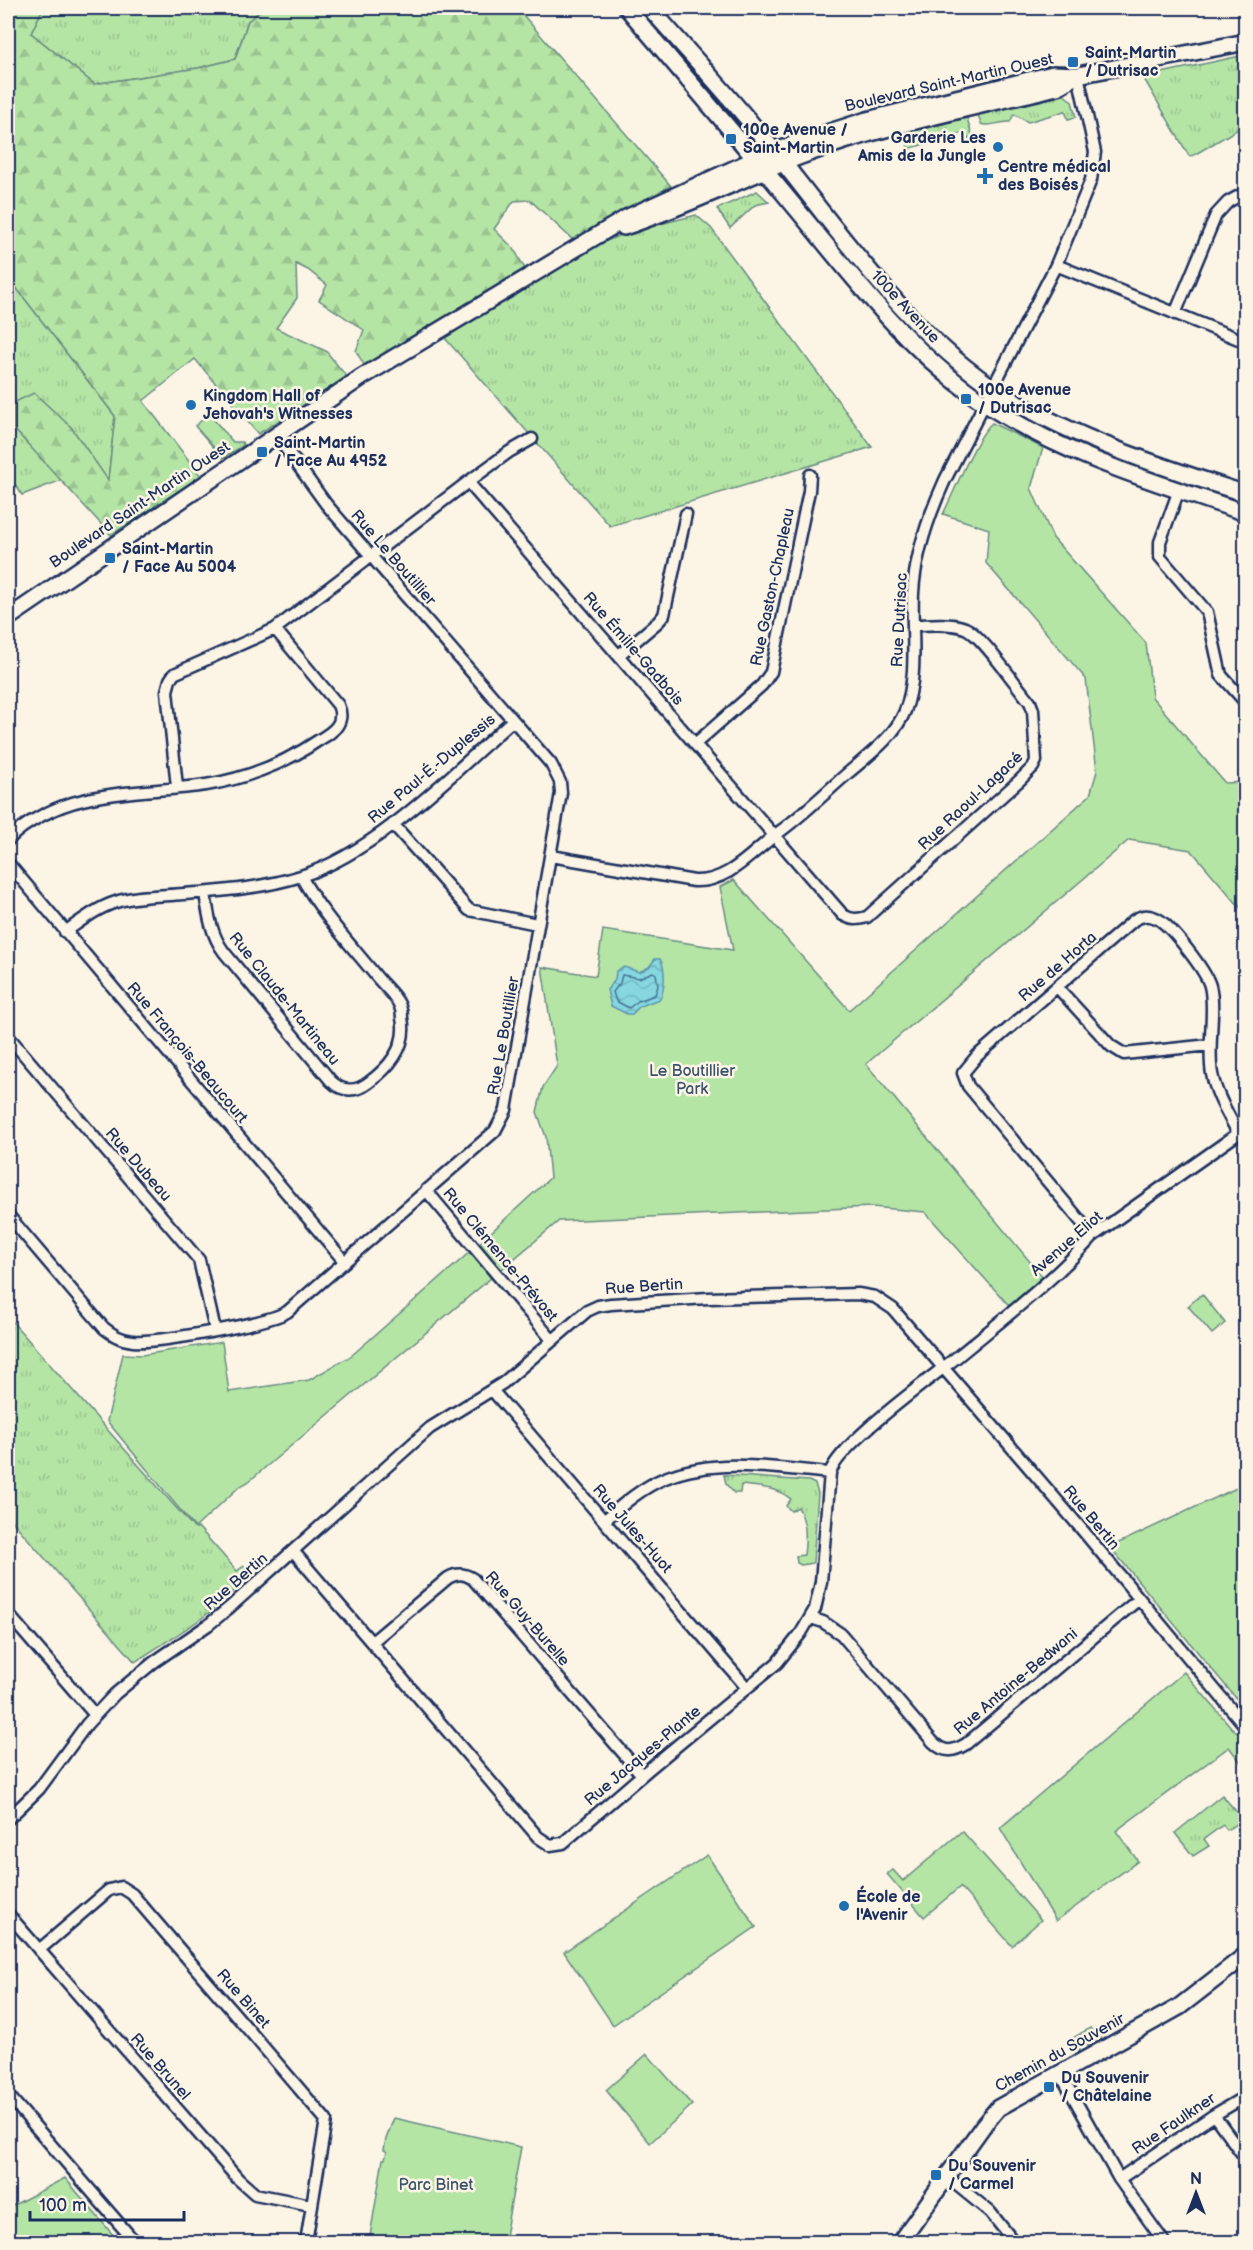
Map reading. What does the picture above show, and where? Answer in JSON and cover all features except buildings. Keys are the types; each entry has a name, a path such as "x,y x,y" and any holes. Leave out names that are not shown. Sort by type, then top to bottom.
{"street":[{"name":"100e Avenue","path":"627,8 895,327 944,372 985,403 1028,428 1094,459 1245,513"},
{"name":"100e Avenue","path":"650,8 779,158 910,316 949,353 993,387 1039,414 1086,436 1245,495"},
{"name":"Boulevard Saint-Martin Ouest","path":"8,618 408,348 639,211 756,159 779,158 1057,87 1078,75 1245,42"},
{"name":"Rue Dutrisac","path":"551,856 704,882 723,877 788,826 874,750 899,722 912,685 913,592 924,536 945,480 1056,265 1076,220 1094,169 1095,152 1078,75"},
{"name":"Boulevard Saint-Martin Ouest","path":"601,235 678,209 766,172 779,158"},
{"path":"1175,314 1216,215 1228,202 1245,192"},
{"path":"1056,265 1245,342"},
{"name":"Rue Le Boutillier","path":"8,1215 104,1328 119,1338 143,1341 215,1330 273,1318 287,1312 495,1131 503,1118 508,1103 537,924 551,856 561,782 554,767 310,484 276,435"},
{"path":"177,788 167,691 172,676 275,629 468,482 518,446 532,439"},
{"name":"Rue Gaston-Chapleau","path":"695,744 762,685 771,672 809,491 810,475"},
{"name":"Rue Émilie-Gadbois","path":"468,482 775,836"},
{"path":"1179,490 1160,542 1160,557 1209,616 1221,675 1245,703"},
{"path":"619,656 664,615 686,514"},
{"name":"Rue Raoul-Lagacé","path":"775,836 843,915 851,920 859,920 867,917 1033,767 1037,755 1033,710 1030,702 987,649 966,628 913,625"},
{"path":"8,840 28,824 82,800 228,780 274,767 296,756 338,726 341,717 338,705 275,629"},
{"name":"Rue Paul-É.-Duplessis","path":"65,932 96,912 124,900 243,889 301,876 352,851 393,824 513,720"},
{"path":"393,824 469,910 537,924"},
{"name":"Rue François-Beaucourt","path":"8,863 344,1261"},
{"name":"Rue Claude-Martineau","path":"205,892 212,927 224,952 331,1082 339,1088 351,1090 362,1088 388,1067 397,1054 402,1042 404,1024 400,1005 338,929 301,876"},
{"name":"Rue de Horta","path":"1093,1236 968,1086 963,1077 964,1070 970,1062 1134,920 1148,916 1163,923 1206,977 1211,999 1210,1045 1216,1090 1242,1130"},
{"path":"1058,987 1111,1047 1124,1054 1210,1045"},
{"name":"Rue Dubeau","path":"8,1036 199,1260 215,1330"},
{"name":"Avenue Eliot","path":"942,1367 1020,1305 1076,1255 1093,1236 1242,1130"},
{"name":"Rue Clémence-Prévost","path":"426,1190 552,1340"},
{"name":"Rue Bertin","path":"8,1819 39,1789 95,1715 139,1674 216,1619 294,1552 430,1428 492,1390 587,1311 603,1305 708,1298 858,1294 875,1297 892,1309 1245,1726"},
{"name":"Rue Jacques-Plante","path":"294,1552 538,1837 550,1845 563,1843 777,1663 793,1644 811,1618 822,1576 830,1473 833,1466 844,1450 942,1367"},
{"name":"Rue Jules-Huot","path":"492,1390 747,1688"},
{"path":"605,1520 641,1491 665,1478 688,1470 730,1466 830,1473"},
{"name":"Rue Guy-Burelle","path":"372,1642 448,1578 461,1574 468,1575 642,1775"},
{"name":"Rue Antoine-Bedwani","path":"811,1618 841,1634 939,1749 949,1751 957,1750 966,1744 1139,1599"},
{"path":"8,1614 95,1715"},
{"name":"Rue Binet","path":"39,1950 109,1890 117,1887 129,1891 324,2117 326,2125 306,2242"},
{"name":"Rue Brunel","path":"8,1914 238,2179 255,2194 311,2205"},
{"name":"Chemin du Souvenir","path":"900,2242 998,2108 1179,2007 1245,1955"},
{"path":"1060,2073 1119,2179 1164,2242"},
{"path":"8,2095 13,2110 135,2242"},
{"name":"Rue Faulkner","path":"1119,2179 1245,2096"},
{"path":"1214,2115 1245,2159"},
{"path":"947,2177 990,2212 1014,2242"}],"green space":[{"path":"8,8 43,8 31,33 94,84 198,68 235,59 248,21 264,8 517,8 671,186 573,240 530,200 514,201 494,229 514,249 525,269 364,365 356,351 364,330 319,300 327,285 296,264 297,298 276,328 326,351 347,377 258,434 195,359 143,401 201,476 111,535 14,429 13,403 34,393 71,427 108,480 115,416 8,277"},
{"path":"43,8 264,8 248,21 235,59 198,68 94,84 31,33"},
{"path":"1245,55 1245,125 1189,156 1143,77"},
{"path":"1064,95 1072,101 1076,117 1068,119 1065,111 1028,122 1014,114 1010,122 987,125 981,124 978,115"},
{"path":"967,118 972,135 969,139 965,132 908,149 906,133"},
{"path":"757,191 769,202 755,205 730,228 717,209"},
{"path":"696,215 711,228 872,447 610,526 443,336 600,244 625,233"},
{"path":"8,277 115,416 108,481 71,427 14,429 62,480 22,495 8,473"},
{"path":"209,414 233,442 242,442 244,445 223,458 195,426"},
{"name":"Le Boutillier Park","path":"992,423 1043,448 1031,488 1053,538 1146,643 1152,697 1225,783 1246,782 1245,913 1191,850 1129,840 866,1064 1046,1281 1013,1310 925,1212 872,1207 559,1221 248,1482 239,1487 195,1528 107,1421 123,1354 142,1355 222,1342 229,1392 309,1380 351,1356 550,1178 546,1137 537,1112 543,1087 557,1066 542,967 596,976 603,930 733,950 720,887 734,880 849,1010 1090,795 1097,771 1086,679 986,563 989,529 943,514 972,452"},
{"path":"1202,1294 1225,1323 1212,1334 1188,1306"},
{"path":"8,1317 194,1528 199,1528 237,1571 244,1566 249,1571 241,1584 214,1609 135,1662 8,1516"},
{"path":"724,1475 809,1481 815,1484 818,1493 813,1563 801,1565 797,1563 796,1556 804,1555 805,1531 798,1507 791,1511 786,1506 791,1499 774,1490 755,1486 741,1485 740,1493 734,1493 726,1484"},
{"path":"1245,1484 1245,1709 1110,1547"},
{"path":"1184,1672 1231,1727 1245,1739 1245,1768 1229,1747 1116,1831 1138,1861 1056,1921 1000,1828"},
{"path":"1222,1795 1243,1819 1227,1830 1223,1825 1204,1839 1209,1846 1193,1856 1175,1833"},
{"path":"962,1831 1041,1920 1012,1946 960,1887 924,1917 887,1874 893,1870 903,1881"},
{"path":"707,1855 756,1927 613,2025 564,1952"},
{"path":"1090,2028 1100,2038 1075,2052 1068,2041"},
{"path":"647,2054 692,2105 650,2143 606,2090"},
{"name":"Parc Binet","path":"394,2118 521,2147 504,2242 369,2242 383,2159 387,2152 384,2150 386,2139"},
{"path":"65,2178 119,2242 8,2242 8,2208"}],"water":[{"path":"655,959 660,959 664,973 660,999 640,1006 632,1014 611,1006 607,990 615,980 616,971 624,967 639,972 649,967"}],"place":[{"name":"Saint-Martin / Dutrisac","path":"1073,62"},
{"name":"100e Avenue / Saint-Martin","path":"731,139"},
{"name":"Garderie Les Amis de la Jungle","path":"998,147"},
{"name":"Centre médical des Boisés","path":"985,176"},
{"name":"100e Avenue / Dutrisac","path":"966,399"},
{"name":"Kingdom Hall of Jehovah's Witnesses","path":"191,405"},
{"name":"Saint-Martin / Face Au 4952","path":"262,452"},
{"name":"Saint-Martin / Face Au 5004","path":"110,558"},
{"name":"École de l'Avenir","path":"844,1906"},
{"name":"Du Souvenir / Châtelaine","path":"1049,2087"},
{"name":"Du Souvenir / Carmel","path":"936,2175"}]}
